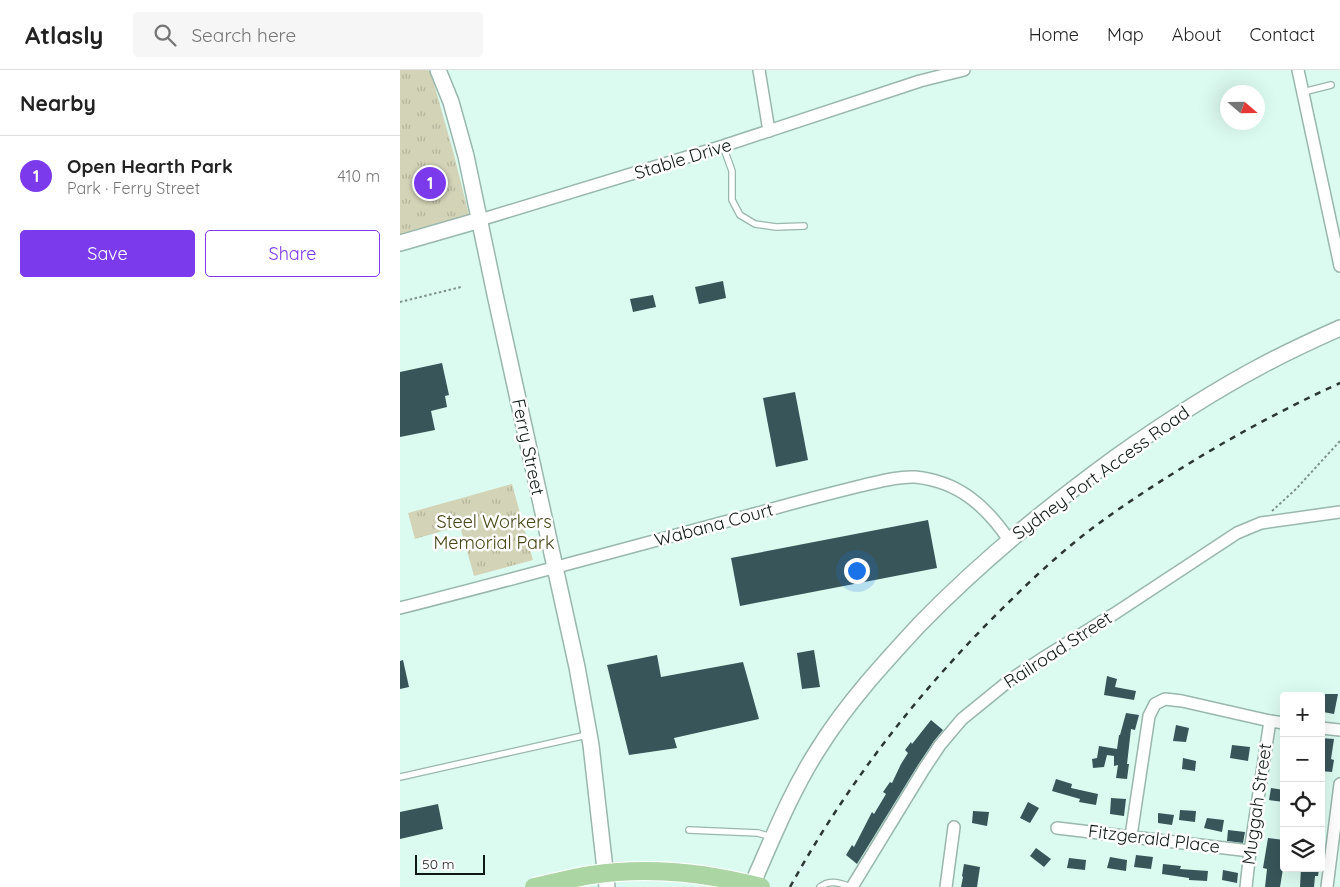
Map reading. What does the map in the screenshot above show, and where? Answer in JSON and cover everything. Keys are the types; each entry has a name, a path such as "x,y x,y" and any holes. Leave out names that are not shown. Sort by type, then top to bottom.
{"main road":[{"path":"534,887 590,875 647,871 706,875 761,887"}],"street":[{"name":"Ferry Street","path":"438,70 454,111 466,156 577,668 597,792 607,887"},
{"path":"759,70 769,131"},
{"name":"Stable Drive","path":"400,243 723,146 920,81 964,70"},
{"path":"1298,70 1340,266"},
{"name":"Sydney Port Access Road","path":"751,887 795,790 818,749 850,703 896,650 961,583 1009,540 1088,478 1154,430 1260,366 1340,328"},
{"name":"Wabana Court","path":"400,608 890,479 914,477 946,484 978,502 1002,529 1009,540"},
{"name":"Railroad Street","path":"852,887 940,745 962,719 1002,686 1237,533 1261,522 1340,512"},
{"path":"1131,836 1149,716 1155,704 1166,700 1182,701 1280,722"},
{"name":"Muggah Street","path":"1246,887 1270,721"},
{"path":"1325,728 1340,730"},
{"path":"1327,887 1340,784"},
{"path":"946,887 954,827"},
{"name":"Fitzgerald Place","path":"1057,828 1250,851"}],"lane":[{"path":"1303,92 1331,85"},
{"path":"723,146 732,171 732,200 740,215 755,224 776,227 804,226"},
{"path":"400,777 589,735"},
{"path":"689,830 758,833 773,838"},
{"path":"820,887 823,884 835,881 852,887"}],"path":[{"path":"400,302 461,287"},
{"path":"1261,522 1296,489 1340,441"}],"green space":[{"path":"400,70 428,70 431,73 469,215 400,235"},
{"name":"Steel Workers Memorial Park","path":"512,484 533,560 474,576 460,526 415,539 408,513"}],"building":[{"path":"723,281 726,298 699,304 695,287"},
{"path":"653,295 656,307 633,312 630,299"},
{"path":"442,363 449,395 445,396 447,407 431,411 435,430 400,437 400,372"},
{"path":"795,392 808,460 776,467 763,398"},
{"path":"928,520 937,568 740,606 731,558"},
{"path":"814,650 820,687 802,689 797,653"},
{"path":"657,655 661,677 743,662 759,719 674,738 677,748 629,755 607,665"},
{"path":"403,660 409,687 400,689 400,661"},
{"path":"1107,676 1117,679 1115,687 1136,691 1134,700 1104,695"},
{"path":"1325,694 1338,694 1334,714 1325,712"},
{"path":"1126,713 1139,715 1135,730 1131,729 1127,779 1116,778 1118,765 1114,766 1114,756 1107,755 1104,767 1093,768 1092,759 1097,758 1099,746 1117,749"},
{"path":"931,720 943,730 918,765 857,864 846,855 852,845 854,847 872,812 874,814 886,794 883,792 890,782 892,783 908,753 905,750"},
{"path":"1176,725 1189,728 1186,742 1173,741"},
{"path":"1325,738 1334,739 1331,759 1334,760 1332,772 1325,771"},
{"path":"1232,745 1250,747 1248,761 1230,758"},
{"path":"1183,758 1196,761 1195,771 1182,769"},
{"path":"1056,779 1072,784 1071,788 1098,794 1096,805 1079,802 1080,799 1052,791"},
{"path":"1271,788 1280,789 1280,801 1269,800"},
{"path":"1111,798 1126,799 1124,816 1110,814"},
{"path":"1028,802 1039,808 1030,823 1020,818"},
{"path":"438,804 443,829 400,839 400,812"},
{"path":"1180,810 1196,811 1195,822 1179,820"},
{"path":"973,811 989,812 987,826 972,823"},
{"path":"1158,813 1174,815 1172,825 1158,823"},
{"path":"1207,818 1224,820 1222,832 1204,828"},
{"path":"1228,830 1245,832 1243,843 1227,841"},
{"path":"1268,838 1280,840 1280,872 1282,872 1280,887 1265,887 1267,869 1263,868"},
{"path":"1036,848 1051,859 1044,867 1030,856"},
{"path":"1136,855 1153,857 1151,869 1134,867"},
{"path":"1110,857 1127,860 1126,871 1107,868"},
{"path":"1069,858 1086,860 1085,870 1067,868"},
{"path":"964,864 980,867 977,887 961,887"},
{"path":"1163,864 1181,866 1180,869 1208,871 1207,881 1189,880 1189,878 1162,874"},
{"path":"1223,870 1238,873 1237,883 1222,880"},
{"path":"1301,872 1318,872 1318,876 1315,876 1314,887 1300,887"}],"railway":[{"path":"790,887 836,810 888,737 976,635 1043,569 1124,505 1169,476 1253,426 1340,383"}],"place":[{"name":"Open Hearth Park","path":"430,183"}]}
